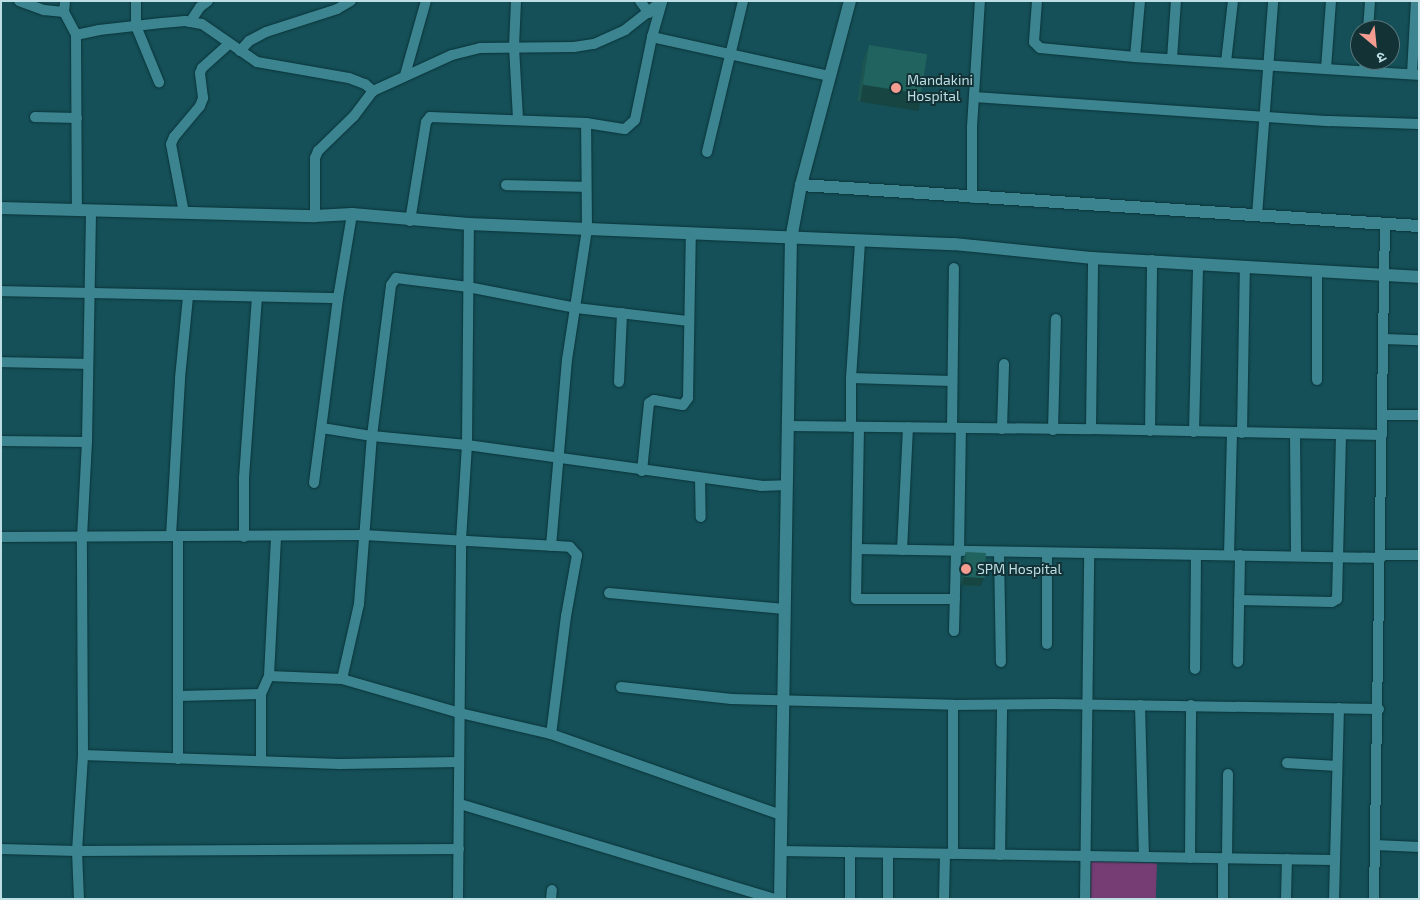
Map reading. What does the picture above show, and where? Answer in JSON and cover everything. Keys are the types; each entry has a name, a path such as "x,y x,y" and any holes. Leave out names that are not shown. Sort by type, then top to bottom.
{"street":[{"path":"18,1 44,10 64,12"},
{"path":"65,1 64,12 76,35 77,210"},
{"path":"136,1 136,26 159,82"},
{"path":"190,22 200,7 208,1"},
{"path":"240,51 249,41 266,32 336,9 351,1"},
{"path":"405,75 426,1"},
{"path":"516,1 514,47 518,119"},
{"path":"640,1 649,13"},
{"path":"315,216 315,158 318,151 354,116 372,91 452,55 480,48 574,47 594,44 625,30 662,1"},
{"path":"410,221 426,122 430,117 586,123 625,129 635,120 652,36 662,1"},
{"path":"707,152 744,1"},
{"path":"780,899 791,239 801,185 850,1"},
{"path":"972,198 974,97 980,1"},
{"path":"1037,1 1034,42 1040,48 1172,59 1415,74 1416,1"},
{"path":"1135,56 1140,1"},
{"path":"1172,59 1176,1"},
{"path":"1226,62 1233,1"},
{"path":"1257,216 1266,116 1273,1"},
{"path":"1326,69 1331,1"},
{"path":"1369,20 1370,1"},
{"path":"76,35 136,26 190,22 202,24 257,62 349,78 365,84 372,91"},
{"path":"652,36 830,76"},
{"path":"184,213 171,144 178,131 200,106 203,98 200,73 202,68 229,44"},
{"path":"974,97 1419,124"},
{"path":"35,117 77,118"},
{"path":"551,546 567,360 587,229 586,123"},
{"path":"506,185 586,187"},
{"path":"801,185 861,188 972,198 1419,226"},
{"path":"1,208 315,216 352,214 410,221 469,224 791,239 954,244 1093,258 1198,262 1419,277"},
{"path":"79,899 77,851 83,755 82,537 87,442 88,293 91,210"},
{"path":"314,484 338,298 352,214"},
{"path":"458,899 461,540 466,445 469,224"},
{"path":"1374,899 1379,708 1385,224"},
{"path":"642,471 649,403 654,400 683,405 688,398 691,233"},
{"path":"860,241 851,378 855,427 856,599 955,599"},
{"path":"1091,429 1093,258"},
{"path":"1150,430 1152,260"},
{"path":"1194,432 1198,262"},
{"path":"1238,662 1239,600 1235,555 1237,433 1245,266"},
{"path":"954,268 952,381 956,428 958,552 954,631"},
{"path":"1317,270 1317,380"},
{"path":"342,679 359,604 372,436 391,285 396,278 468,287 576,308 690,321"},
{"path":"1,291 338,298"},
{"path":"178,759 174,536 180,378 188,296"},
{"path":"244,537 244,478 257,297"},
{"path":"619,382 622,313"},
{"path":"1053,430 1056,319"},
{"path":"1384,339 1419,340"},
{"path":"1,362 87,364"},
{"path":"1002,429 1004,364"},
{"path":"851,378 952,381"},
{"path":"1382,415 1419,415"},
{"path":"788,426 1091,429 1382,435"},
{"path":"902,550 908,427"},
{"path":"322,428 372,436 466,445 642,471 761,486 786,485"},
{"path":"1295,434 1296,556"},
{"path":"1239,600 1332,602 1337,599 1341,435"},
{"path":"1,441 87,442"},
{"path":"700,478 701,517"},
{"path":"1,537 364,535 570,547 577,556 566,616 551,734"},
{"path":"261,760 261,694 269,676 276,536"},
{"path":"857,549 1338,557 1419,555"},
{"path":"999,552 1001,662"},
{"path":"1047,553 1047,644"},
{"path":"1085,899 1089,554"},
{"path":"1195,669 1196,555"},
{"path":"609,593 784,609"},
{"path":"269,676 342,679 460,713 551,734 780,815"},
{"path":"621,687 731,699 952,705 1088,704 1379,708"},
{"path":"178,696 261,694"},
{"path":"944,899 949,854 952,705"},
{"path":"1000,855 1002,705"},
{"path":"1140,705 1144,857"},
{"path":"1190,858 1191,706"},
{"path":"1334,899 1339,708"},
{"path":"83,755 340,764 459,762"},
{"path":"1288,763 1337,766"},
{"path":"1223,899 1228,774"},
{"path":"460,804 774,899"},
{"path":"1375,845 1419,846"},
{"path":"1,849 77,851 459,849"},
{"path":"780,851 1334,860"},
{"path":"850,852 850,899"},
{"path":"888,853 888,899"},
{"path":"1286,899 1287,859"}],"shaded area":[{"path":"1091,861 1157,863 1156,899 1090,899"}],"building":[{"path":"869,45 927,54 921,94 863,85"},
{"path":"966,552 986,553 985,578 965,577"}],"place":[{"name":"Mandakini Hospital","path":"896,88"},
{"name":"SPM Hospital","path":"966,569"}]}
